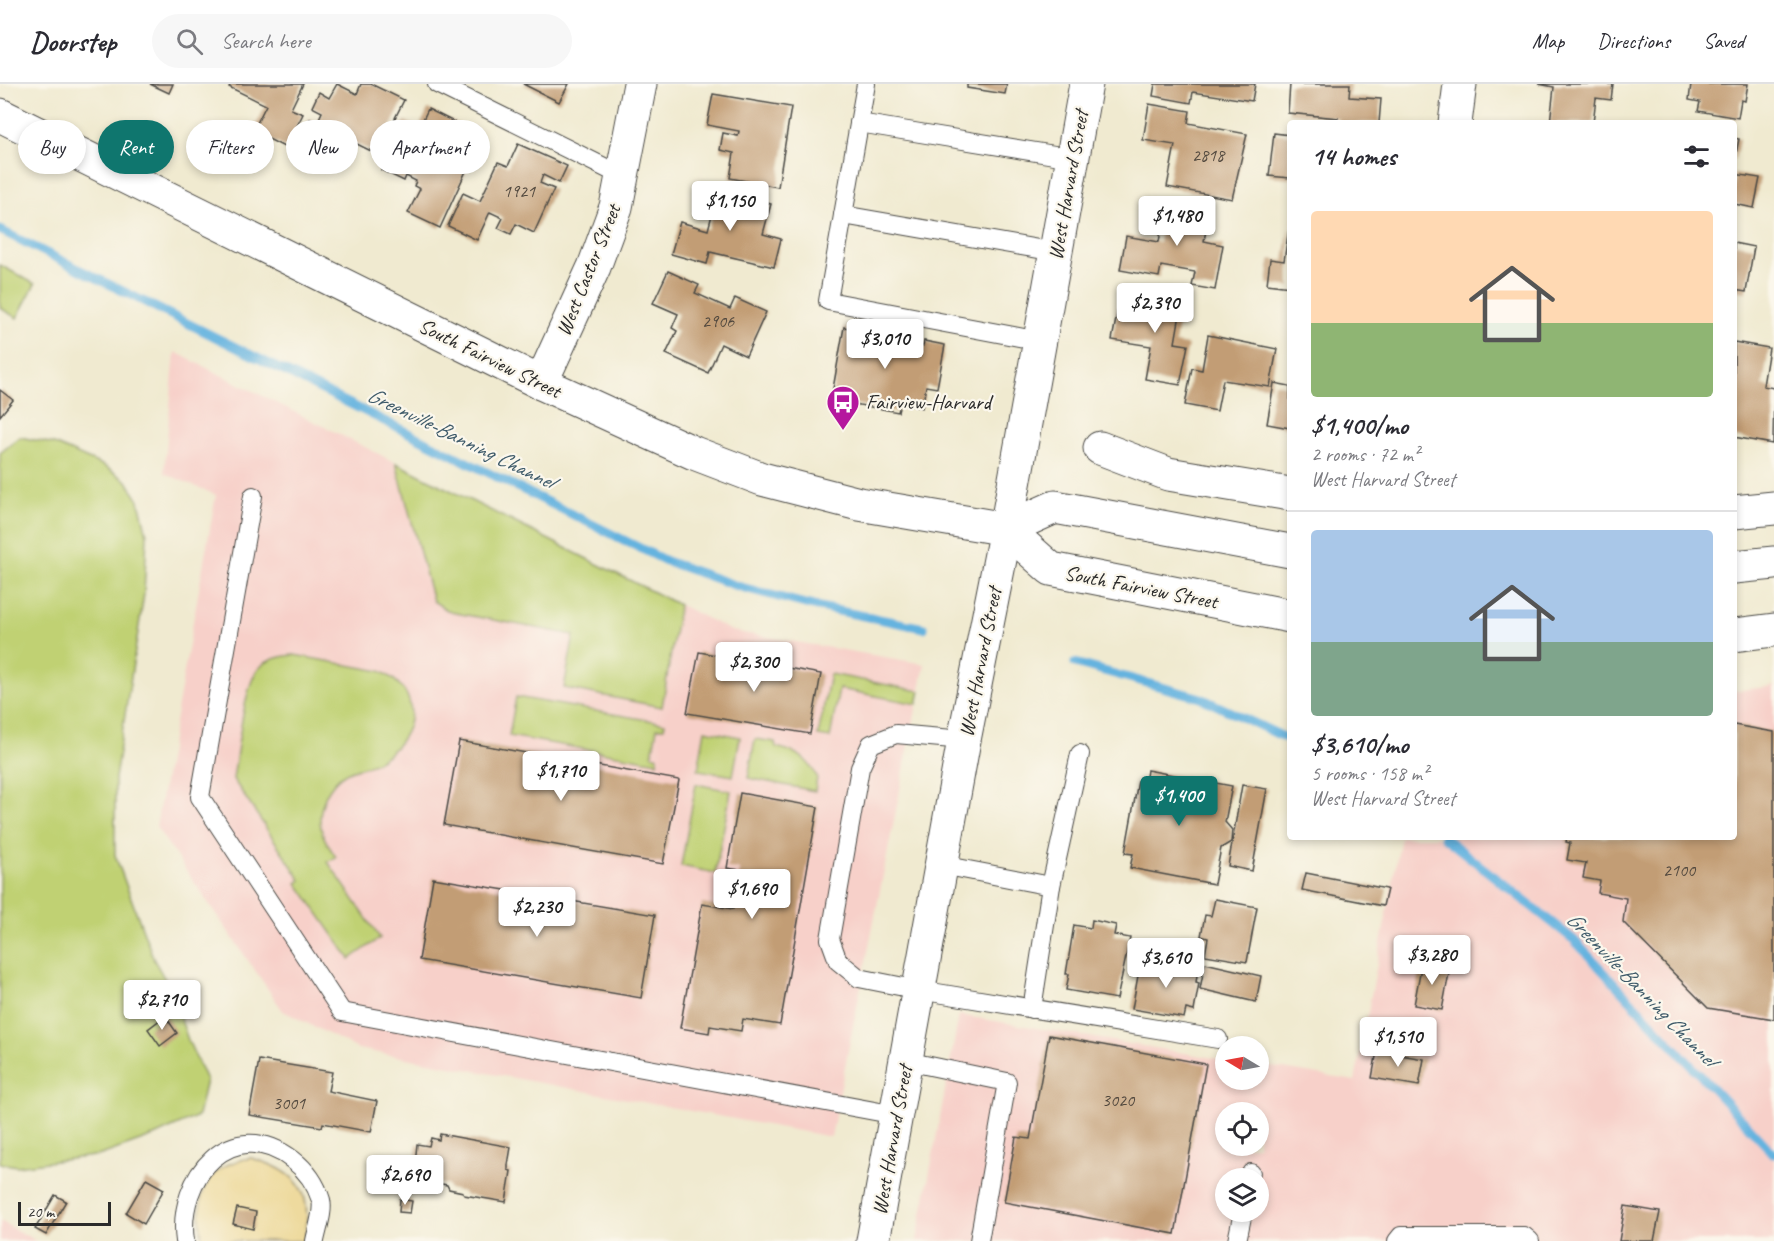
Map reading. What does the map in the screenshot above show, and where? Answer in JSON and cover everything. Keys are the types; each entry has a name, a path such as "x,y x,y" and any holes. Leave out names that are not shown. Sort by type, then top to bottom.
{"street":[{"name":"West Castor Street","path":"541,383 594,267 616,207 640,84"},
{"name":"West Harvard Street","path":"873,1241 964,740 1006,529 1086,84"},
{"path":"1455,120 1461,84"},
{"name":"South Fairview Street","path":"0,115 541,383 694,453 762,479 859,504 1006,529 1051,569 1287,615"},
{"path":"1100,448 1168,474 1287,494"},
{"path":"1006,529 1055,507 1287,550"},
{"path":"1737,512 1774,507"},
{"path":"1737,567 1774,563"},
{"path":"1737,635 1774,630"}],"lane":[{"path":"437,84 622,176"},
{"path":"866,84 828,301 1040,341"},
{"path":"859,123 1073,158"},
{"path":"843,215 1056,252"},
{"path":"253,496 200,797 342,1012 896,1115"},
{"path":"964,740 896,734 871,744 860,768 830,939 838,961 859,978 1215,1039"},
{"path":"1032,1009 1051,886 1080,754"},
{"path":"942,865 1051,886"},
{"path":"906,1061 1007,1082 979,1241"},
{"path":"185,1241 187,1205 200,1171 214,1156 245,1143 279,1149 306,1170 322,1202 315,1241"},
{"path":"1237,1241 1241,1222"},
{"path":"1397,1241 1401,1236 1524,1236 1530,1241"}],"shaded area":[{"path":"175,352 732,631 925,664 831,1137 358,1049 283,1011 156,827 216,495 164,473"},
{"path":"1774,686 1774,1241 917,1241 959,1015 1215,1058 1215,1090 1269,1090 1269,1067 1355,1081 1400,840 1737,840 1737,691"},
{"path":"0,1221 36,1241 0,1241"}],"green space":[{"path":"0,265 35,284 17,318 0,308"},
{"path":"20,437 54,444 104,466 127,481 139,501 147,535 144,594 115,778 115,855 154,960 170,988 188,1040 206,1080 198,1116 154,1136 101,1155 17,1166 0,1163 0,453"},
{"path":"396,463 679,605 662,707 564,688 574,635 450,612 433,601"},
{"path":"294,655 380,671 404,690 409,702 411,714 408,726 393,750 380,760 340,777 329,790 322,805 320,821 322,832 336,857 328,862 380,938 350,959 297,883 301,880 233,779 245,706 252,680 260,667 269,661"},
{"path":"830,674 920,691 917,704 839,689 830,738 818,736"},
{"path":"516,697 665,723 664,728 657,728 652,755 658,757 657,762 509,736"},
{"path":"705,730 740,737 733,776 698,770"},
{"path":"755,739 775,742 776,747 796,753 805,760 817,777 815,791 748,778"},
{"path":"696,784 731,791 715,873 681,866"}],"sand":[{"path":"251,1158 281,1170 292,1177 299,1186 307,1209 304,1241 203,1241 200,1223 201,1201 208,1182 221,1169 240,1160"}],"building":[{"path":"150,84 173,84 169,93"},
{"path":"231,84 303,84 291,109 303,114 300,120 286,120 286,148 274,142 274,120 258,120 266,105 229,87"},
{"path":"337,84 357,94 361,84 371,84 404,100 394,120 370,120 370,150 358,144 358,120 318,120 322,112 312,107 319,92 329,98"},
{"path":"523,84 569,84 559,102"},
{"path":"967,84 1007,84 1005,94 967,88"},
{"path":"1155,84 1255,84 1252,101 1193,92 1191,103 1153,96"},
{"path":"1290,84 1350,84 1349,97 1381,99 1379,120 1338,120 1338,118 1288,113"},
{"path":"1538,84 1613,84 1611,100 1596,98 1593,120 1550,120 1554,87"},
{"path":"1691,84 1748,84 1745,101 1741,100 1738,118 1698,111 1700,102 1689,100"},
{"path":"713,94 791,107 778,187 730,178 734,153 720,150 723,133 738,136 739,131 707,125"},
{"path":"1149,104 1190,111 1188,123 1247,134 1232,199 1167,187 1175,145 1143,140"},
{"path":"428,109 450,120 423,120"},
{"path":"1274,133 1287,135 1287,178 1269,176"},
{"path":"518,144 567,166 559,183 543,175 540,183 554,189 534,233 516,224 511,234 498,228 503,218 490,212 477,240 448,226 463,193 480,201 498,162 508,166"},
{"path":"389,174 465,174 440,228 408,213 420,189 414,186 416,181 406,176 404,181"},
{"path":"1737,174 1760,178 1754,208 1737,205"},
{"path":"717,189 771,204 763,234 781,239 774,267 710,252 707,264 671,254 680,222 708,230 713,211 711,203"},
{"path":"1166,200 1210,208 1204,241 1223,245 1215,290 1192,286 1195,272 1161,266 1159,277 1120,270 1126,236 1159,242"},
{"path":"1287,241 1287,287 1267,284 1270,259 1284,261"},
{"path":"1737,244 1754,247 1746,292 1737,290"},
{"path":"668,271 699,285 695,293 730,309 735,298 766,312 746,356 721,344 708,373 666,354 677,331 672,328 678,314 653,303"},
{"path":"1165,288 1184,291 1175,343 1188,345 1180,385 1145,379 1151,346 1112,340 1120,298 1161,306"},
{"path":"844,327 912,340 911,344 923,346 924,341 945,345 937,388 926,386 922,408 900,404 898,412 831,400"},
{"path":"1208,335 1277,349 1270,387 1223,380 1217,411 1185,405 1192,368 1202,370"},
{"path":"1737,343 1769,348 1763,386 1774,388 1773,444 1737,438"},
{"path":"1274,383 1287,385 1287,427 1267,424"},
{"path":"0,390 13,400 0,416"},
{"path":"699,652 821,674 810,734 687,713"},
{"path":"1737,726 1774,732 1774,1019 1708,1008 1623,922 1626,898 1598,893 1600,881 1583,878 1586,863 1567,860 1570,843 1566,840 1737,840"},
{"path":"459,741 679,780 663,864 444,825"},
{"path":"1147,770 1232,786 1225,822 1232,830 1231,842 1221,848 1214,884 1130,868 1133,854 1125,853 1138,781 1145,783"},
{"path":"1242,785 1267,789 1252,871 1228,866"},
{"path":"740,793 818,807 780,1025 743,1019 741,1031 710,1026 709,1033 680,1028 702,904 733,909 740,870 727,868"},
{"path":"1306,873 1387,889 1383,906 1302,890"},
{"path":"433,878 655,915 641,998 419,960"},
{"path":"1215,899 1257,907 1247,962 1205,955 1208,938 1201,936 1205,915 1211,916"},
{"path":"1092,920 1116,925 1114,935 1130,938 1117,999 1066,990 1069,974 1066,974 1074,925 1091,928"},
{"path":"1141,959 1198,969 1196,982 1199,983 1194,1011 1186,1009 1184,1018 1132,1009"},
{"path":"1422,962 1450,968 1442,1010 1414,1005"},
{"path":"1205,963 1261,976 1256,1002 1200,989"},
{"path":"165,1016 177,1033 160,1046 148,1029"},
{"path":"1049,1035 1206,1064 1175,1234 1004,1202 1016,1137 1030,1139"},
{"path":"1377,1051 1424,1059 1419,1086 1372,1078"},
{"path":"259,1060 332,1072 328,1091 377,1101 371,1132 323,1123 322,1127 249,1115"},
{"path":"440,1134 511,1147 508,1170 511,1171 506,1202 464,1195 463,1192 449,1189 447,1185 435,1183 435,1187 413,1183 417,1144 429,1146 431,1138 439,1140"},
{"path":"146,1179 164,1189 144,1224 126,1213"},
{"path":"55,1195 66,1201 46,1235 35,1229"},
{"path":"400,1199 412,1201 410,1213 399,1212"},
{"path":"1625,1206 1660,1212 1654,1241 1619,1241"},
{"path":"237,1208 256,1212 253,1229 233,1224"}],"waterway":[{"name":"Greenville-Banning Channel","path":"0,230 666,561 737,586 809,605 924,628"},
{"name":"Greenville-Banning Channel","path":"1075,663 1201,698 1287,739"},
{"name":"Greenville-Banning Channel","path":"1448,840 1574,940 1774,1154"}],"place":[{"name":"Fairview-Harvard","path":"843,431"}]}
